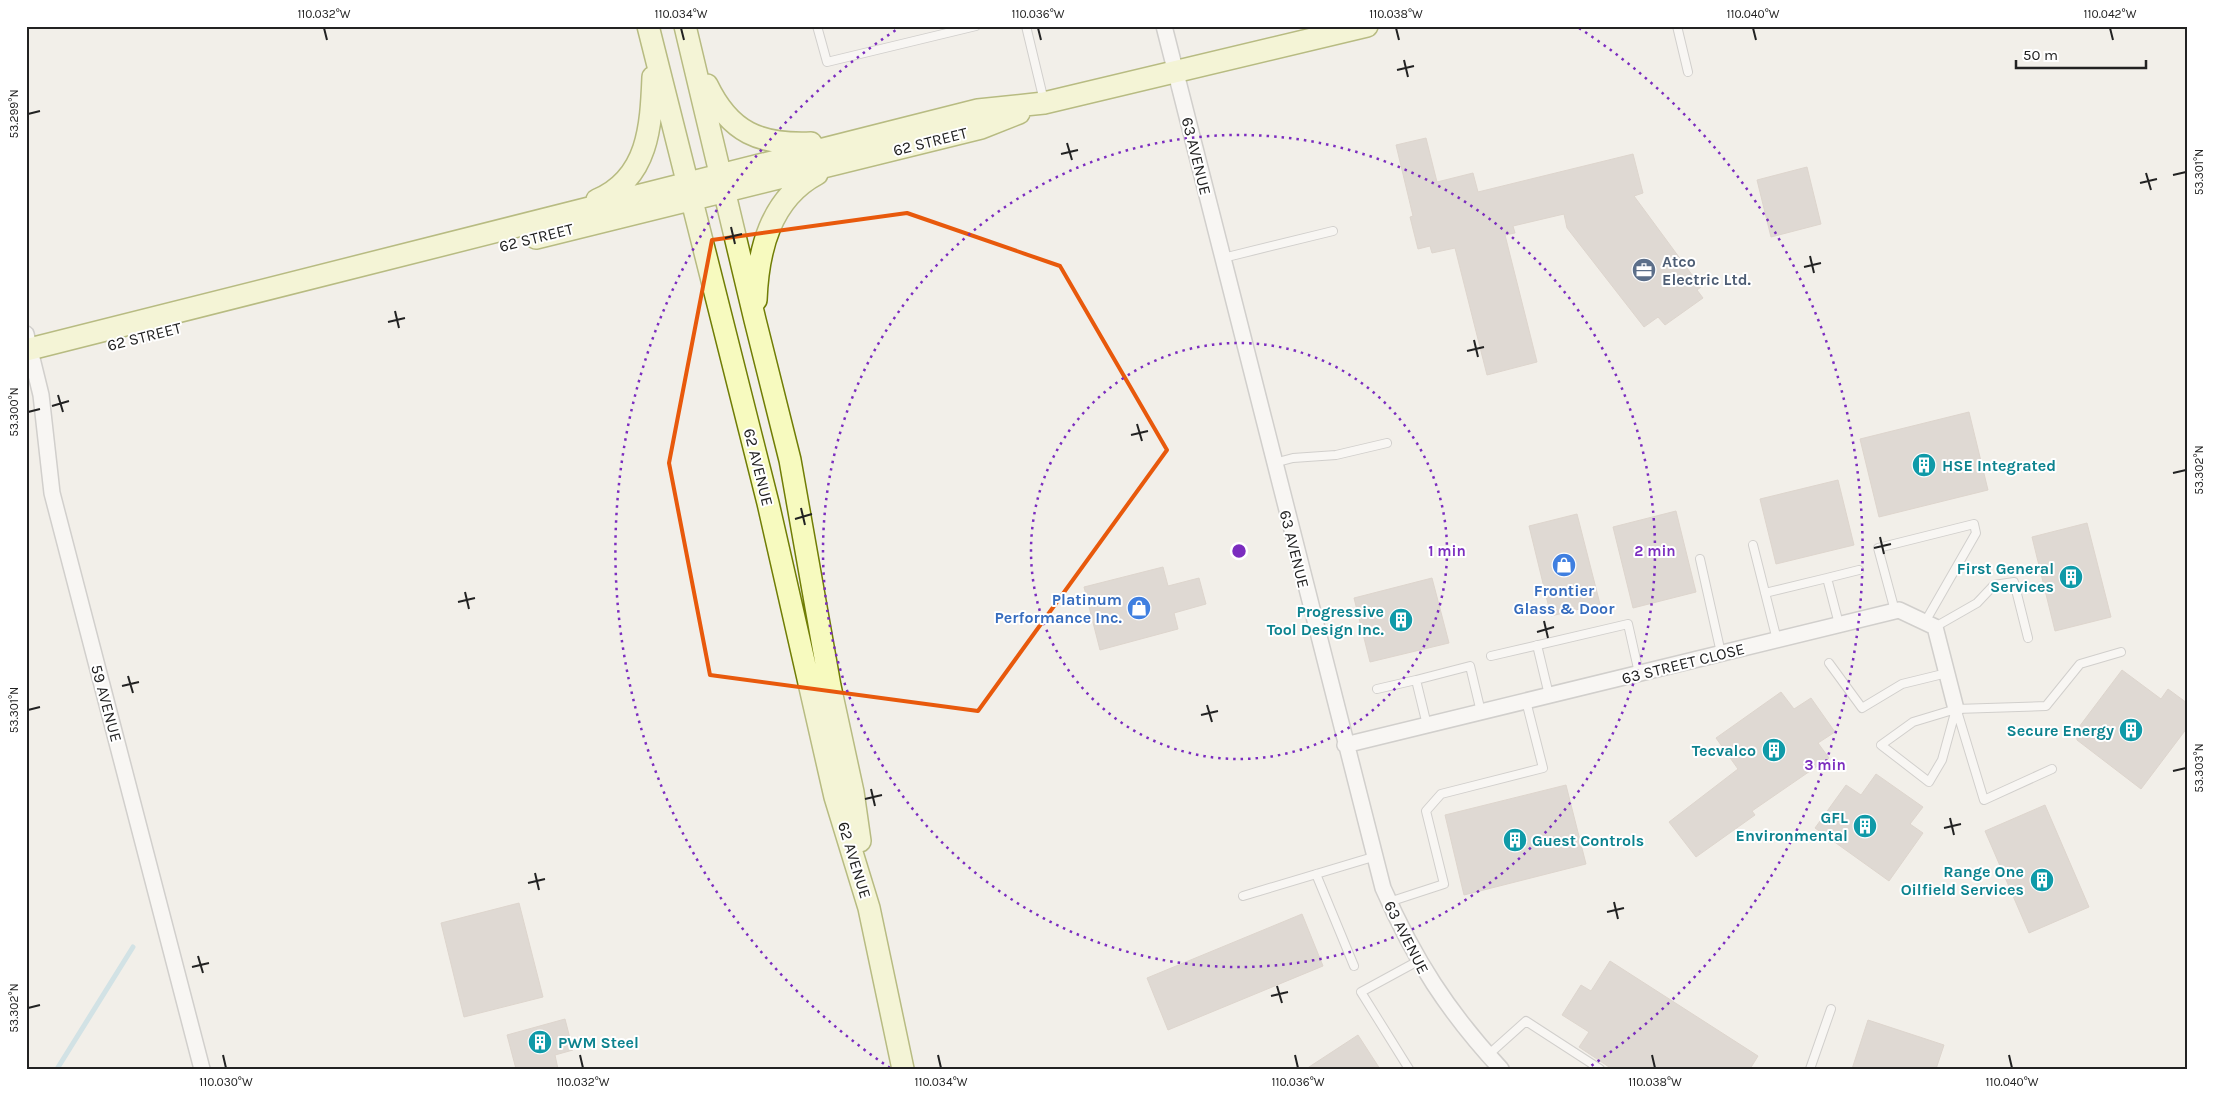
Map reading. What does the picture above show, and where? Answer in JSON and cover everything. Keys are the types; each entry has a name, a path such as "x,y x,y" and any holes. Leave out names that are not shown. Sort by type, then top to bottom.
{"main road":[{"name":"62 AVENUE","path":"648,26 768,504 835,797 869,908"},
{"name":"62 AVENUE","path":"685,26 754,320 798,496 830,686 853,792 869,908 904,1069"},
{"name":"62 STREET","path":"28,352 688,191 854,141 978,110 1044,102 1176,73 1367,26"},
{"path":"691,48 717,105 729,119 751,135 789,144 854,141"},
{"path":"552,218 609,195 626,180 643,151 651,124 654,52"},
{"name":"62 STREET","path":"722,182 837,164 981,128 1044,102"},
{"path":"754,320 759,264 774,218 793,189 837,164"},
{"name":"62 STREET","path":"28,352 552,218 688,191"}],"street":[{"name":"63 AVENUE","path":"1164,26 1373,857 1389,902 1418,961 1450,1010 1501,1069"},
{"name":"59 AVENUE","path":"28,352 41,395 52,493 202,1069"},
{"path":"1895,611 1899,610 1930,625 1947,673 1956,709"},
{"name":"63 STREET CLOSE","path":"1346,745 1895,611"}],"lane":[{"path":"817,26 827,62 976,26"},
{"path":"1026,26 1044,102"},
{"path":"1677,26 1688,72"},
{"path":"1223,258 1333,231"},
{"path":"1274,463 1293,458 1336,455 1387,443"},
{"path":"1895,611 1878,548 1974,524 1976,533 1930,625"},
{"path":"1753,545 1777,640"},
{"path":"1700,559 1721,653"},
{"path":"1765,593 1859,570"},
{"path":"1827,578 1839,624"},
{"path":"1930,625 1977,603 1994,585 2014,582 2028,638"},
{"path":"1491,656 1628,624 1639,673"},
{"path":"1537,645 1549,695"},
{"path":"1956,709 1942,760 1929,782 1881,745 1913,722 1956,709 2046,706 2080,664 2121,652"},
{"path":"1829,663 1862,708 1902,684 1947,673"},
{"path":"1377,690 1470,666 1481,712"},
{"path":"1416,680 1427,725"},
{"path":"1389,902 1444,884 1426,811 1441,794 1543,768 1526,701"},
{"path":"1956,709 1984,800 2052,769"},
{"path":"1243,896 1373,857"},
{"path":"1316,874 1354,966"},
{"path":"1409,1069 1361,992 1418,961"},
{"path":"1810,1069 1830,1009"},
{"path":"1485,1051 1526,1021 1600,1069"}],"highlighted area":[{"path":"907,213 1060,266 1167,450 978,711 710,675 669,463 712,240"}],"building":[{"name":"Atco Electric Ltd.","path":"1426,138 1437,182 1473,173 1478,192 1633,154 1643,193 1634,196 1701,287 1697,290 1703,298 1665,325 1658,317 1644,327 1567,228 1564,214 1513,226 1515,233 1505,235 1537,362 1487,375 1455,248 1432,253 1430,246 1418,249 1410,217 1413,216 1396,145"},
{"path":"1807,167 1821,224 1771,237 1757,180"},
{"name":"HSE Integrated","path":"1969,412 1988,490 1879,517 1860,439"},
{"path":"1838,480 1854,545 1776,564 1760,499"},
{"path":"1676,511 1696,592 1633,608 1613,527"},
{"name":"Frontier Glass & Door","path":"1577,514 1600,604 1551,616 1529,526"},
{"name":"First General Services","path":"2087,523 2111,617 2055,631 2032,537"},
{"name":"Platinum Performance Inc.","path":"1163,567 1168,586 1199,578 1206,604 1174,613 1178,629 1100,650 1084,587"},
{"name":"Progressive Tool Design Inc.","path":"1432,578 1449,643 1370,662 1354,598"},
{"name":"Secure Energy","path":"2122,670 2161,699 2168,689 2187,703 2187,728 2141,789 2077,740 2076,731"},
{"name":"Tecvalco","path":"1781,692 1794,709 1811,698 1835,732 1818,743 1829,758 1752,811 1755,815 1696,857 1669,822 1738,769 1716,738"},
{"name":"GFL Environmental","path":"1876,774 1923,807 1910,824 1923,833 1889,881 1815,828 1846,785 1861,795"},
{"name":"Guest Controls","path":"1566,785 1586,864 1464,895 1445,815"},
{"name":"Range One Oilfield Services","path":"2045,805 2089,907 2029,933 1985,831"},
{"path":"519,903 543,997 464,1017 441,923"},
{"path":"1302,914 1323,966 1168,1030 1147,978"},
{"path":"1610,961 1758,1056 1750,1069 1612,1069 1579,1047 1589,1032 1562,1015 1581,985 1591,991"},
{"name":"PWM Steel","path":"565,1019 573,1050 555,1055 558,1069 516,1069 507,1035"},
{"path":"1868,1020 1944,1045 1936,1069 1852,1069"},
{"path":"1358,1035 1380,1069 1306,1069"}],"waterway":[{"path":"57,1069 133,947"}],"place":[{"name":"Atco Electric Ltd.","path":"1644,270"},
{"name":"HSE Integrated","path":"1924,465"},
{"name":"Frontier Glass & Door","path":"1564,565"},
{"name":"First General Services","path":"2071,577"},
{"name":"Platinum Performance Inc.","path":"1139,608"},
{"name":"Progressive Tool Design Inc.","path":"1401,620"},
{"name":"Secure Energy","path":"2131,730"},
{"name":"Tecvalco","path":"1774,750"},
{"name":"GFL Environmental","path":"1865,826"},
{"name":"Guest Controls","path":"1515,840"},
{"name":"Range One Oilfield Services","path":"2042,880"},
{"name":"PWM Steel","path":"540,1042"}]}
